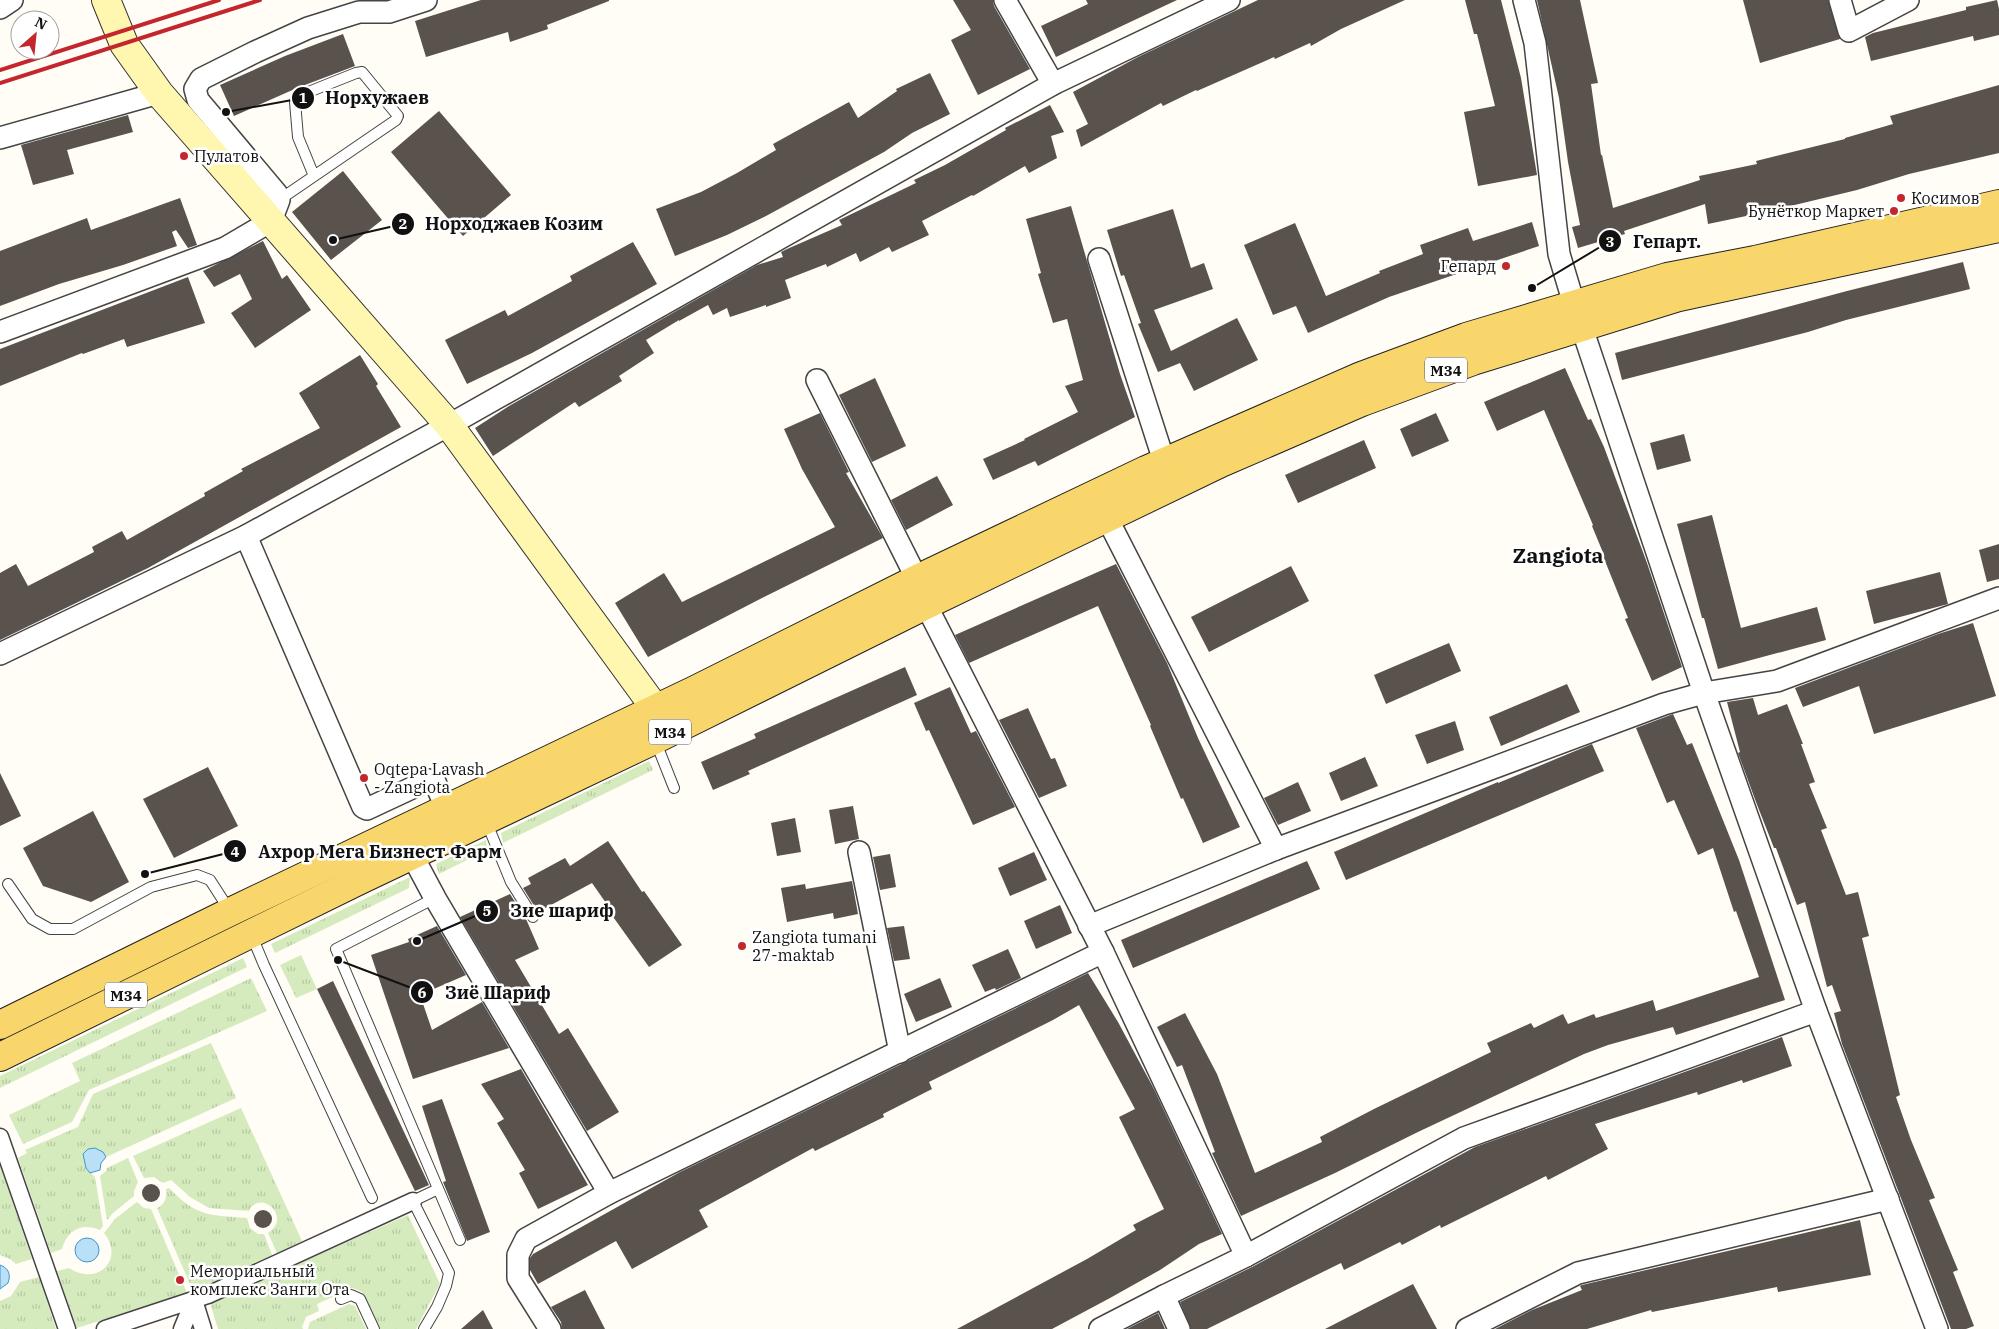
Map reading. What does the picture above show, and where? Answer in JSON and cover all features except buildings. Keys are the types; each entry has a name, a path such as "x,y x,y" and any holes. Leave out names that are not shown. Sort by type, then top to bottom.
{"main road":[{"path":"106,0 124,44 159,93 275,211 449,425 655,708 662,736"},
{"name":"M34","path":"0,1057 412,854 662,736 1221,462 1371,398 1463,364 1667,277 1755,260 1999,204"},
{"name":"M34","path":"0,1025 917,579 1164,461 1414,355 1466,337 1679,297 1999,228"}],"street":[{"path":"0,8 12,0"},
{"path":"0,332 225,248 275,211 272,188 198,100 195,88 201,79 254,52 308,28 359,12 389,12 426,0"},
{"path":"1005,0 1053,84"},
{"path":"0,654 246,536 449,425 1053,84 1229,0"},
{"path":"1524,0 1535,43 1559,254 1577,315 1704,693 1816,1011 1937,1329"},
{"path":"1840,0 1849,31 1908,0"},
{"path":"0,138 159,93"},
{"path":"1099,259 1164,461"},
{"path":"817,380 917,579"},
{"path":"1107,518 1276,849"},
{"path":"246,536 363,806 367,809 431,780 435,782 446,808"},
{"path":"1089,926 1276,849 1664,704 1704,693 1777,680 1999,598"},
{"path":"926,605 1103,952 1246,1256"},
{"path":"859,852 900,1052"},
{"path":"412,854 435,898 609,1193"},
{"path":"550,1329 518,1278 518,1255 526,1239 609,1193 1103,952"},
{"path":"1100,1329 1246,1256 1464,1138 1816,1011"},
{"path":"0,1137 67,1329"},
{"path":"1466,1329 1578,1273 1888,1200"},
{"path":"118,1328 208,1295 413,1201"},
{"path":"1164,1296 1179,1329"},
{"path":"182,1329 194,1300"},
{"path":"194,1300 203,1329"}],"lane":[{"path":"275,211 314,176 396,120 398,116 362,72 302,95 295,102 298,137 314,176"},
{"path":"662,736 674,788"},
{"path":"485,820 511,882 533,918"},
{"path":"8,884 32,919 50,929 73,929 151,887 197,876 210,880 230,912"},
{"path":"435,898 336,949 460,1240"},
{"path":"251,933 372,1198"},
{"path":"424,1329 437,1307 449,1273 413,1201 438,1189"},
{"path":"341,1299 351,1295 360,1299 374,1329"}],"green space":[{"path":"649,761 653,770 503,843 501,833"},
{"path":"486,840 487,850 439,874 436,864"},
{"path":"410,877 409,888 275,953 271,944"},
{"path":"301,955 317,989 296,998 280,965"},
{"path":"243,958 247,967 0,1088 0,1076"},
{"path":"251,978 267,1011 89,1090 72,1122 23,1144 9,1115 80,1081 72,1063"},
{"path":"211,1043 236,1098 106,1157 103,1152 86,1168 95,1177 103,1226 100,1230 87,1227 76,1229 64,1242 62,1249 51,1253 18,1158 27,1153 25,1150 78,1127 93,1094"},
{"path":"241,1108 302,1241 277,1253 268,1233 275,1227 277,1220 276,1213 272,1207 260,1202 249,1211 209,1208 190,1197 171,1180 163,1183 154,1177 144,1178 133,1156"},
{"path":"128,1158 138,1182 134,1196 107,1220 100,1176 107,1168"},
{"path":"0,1165 32,1259 16,1264 0,1255"},
{"path":"169,1188 188,1204 204,1213 247,1218 250,1228 258,1234 264,1234 272,1255 193,1291 157,1208 164,1203 166,1189"},
{"path":"137,1202 144,1208 151,1209 187,1293 77,1328 57,1271 69,1268 80,1273 90,1274 98,1272 105,1267 110,1261 111,1252 110,1243 104,1233 116,1218"},
{"path":"408,1215 440,1284 416,1329 380,1329 362,1292 353,1288 317,1304 319,1311 306,1317 303,1329 218,1329 210,1303"},
{"path":"39,1277 56,1329 0,1329 0,1301 11,1296 20,1282"},
{"path":"349,1304 355,1306 366,1329 308,1329 310,1322"}],"water":[{"path":"95,1148 103,1152 106,1157 101,1163 100,1170 90,1173 86,1168 83,1154 88,1149"},
{"path":"87,1238 96,1241 99,1250 96,1259 87,1262 78,1259 75,1250 78,1241"},
{"path":"0,1265 7,1270 9,1277 8,1283 0,1289"}],"railway":[{"path":"0,70 219,0"},
{"path":"0,83 260,0"}],"place":[{"name":"Норхужаев","path":"226,112"},
{"name":"Пулатов","path":"184,156"},
{"name":"Косимов","path":"1901,198"},
{"name":"Бунёткор Маркет","path":"1894,211"},
{"name":"Норходжаев Козим","path":"333,240"},
{"name":"Гепард","path":"1506,266"},
{"name":"Гепарт.","path":"1532,288"},
{"name":"Oqtepa Lavash - Zangiota","path":"364,778"},
{"name":"Ахрор Мега Бизнест Фарм","path":"145,874"},
{"name":"Зие шариф","path":"417,941"},
{"name":"Zangiota tumani 27-maktab","path":"742,946"},
{"name":"Зиё Шариф","path":"338,960"},
{"name":"Мемориальный комплекс Занги Ота","path":"180,1280"}],"district":[{"name":"Zangiota","path":"1558,555"}]}
